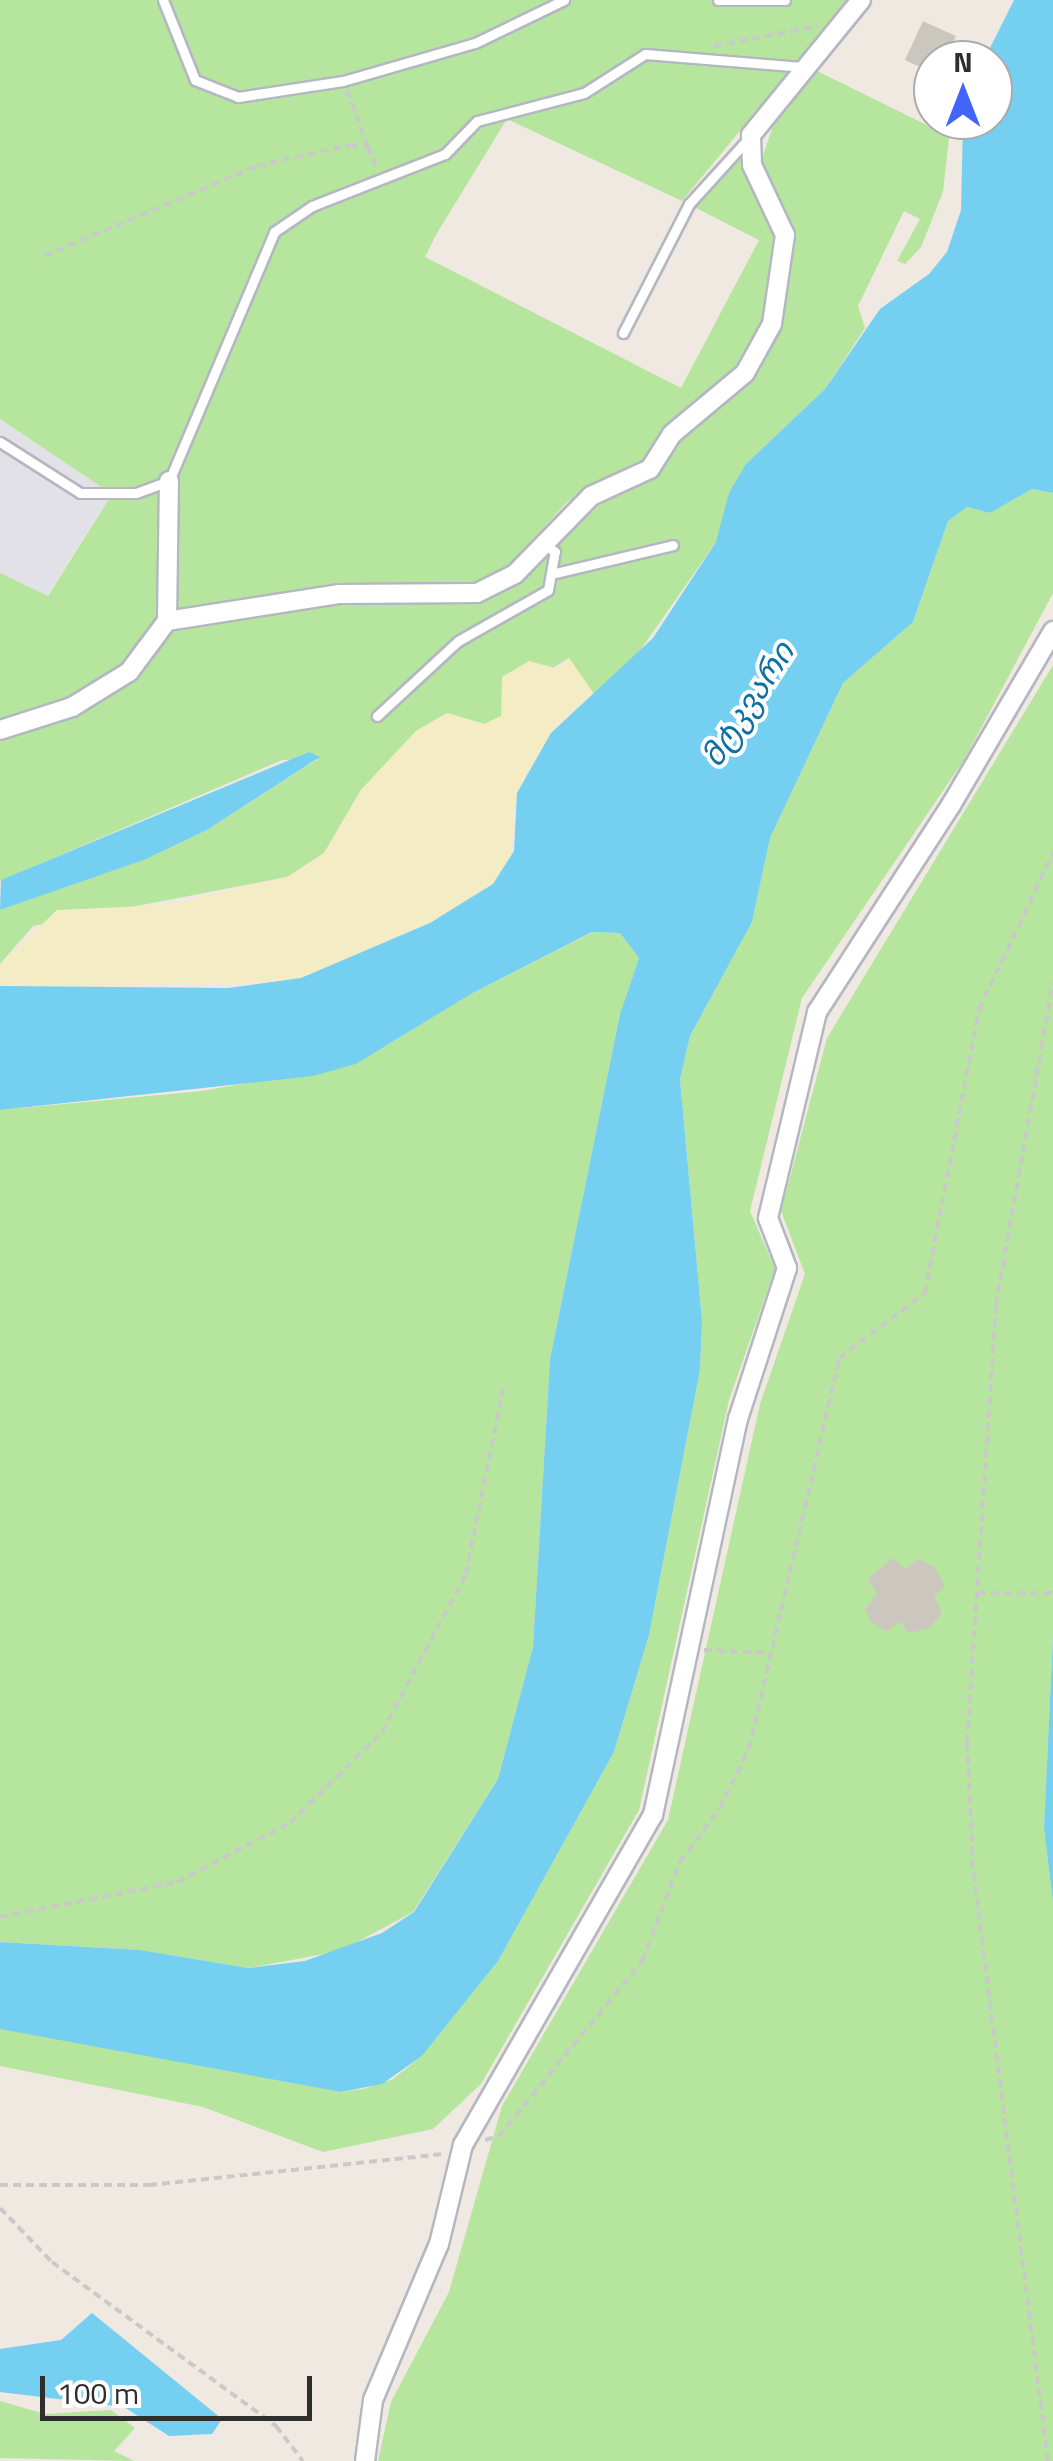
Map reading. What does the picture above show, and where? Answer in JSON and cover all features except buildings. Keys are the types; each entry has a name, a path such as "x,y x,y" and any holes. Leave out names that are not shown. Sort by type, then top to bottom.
{"street":[{"path":"167,621 340,594 477,593 515,574 591,496 650,469 672,434 745,373 772,324 785,235 752,165 751,136 861,0"},
{"path":"0,730 72,707 129,672 167,621 169,481"},
{"path":"365,2461 373,2400 439,2244 463,2145 653,1815 738,1419 787,1268 768,1218 817,1012 1053,631"}],"lane":[{"path":"162,0 195,80 238,97 343,81 475,42 564,0"},
{"path":"718,0 786,0"},
{"path":"0,442 80,494 136,494 169,481 274,232 312,206 446,154 476,121 584,93 631,58 686,54 809,67"},
{"path":"623,332 688,204 751,136"},
{"path":"377,716 458,642 548,590 555,573 555,552 543,541"},
{"path":"555,573 673,545"}],"path":[{"path":"686,54 785,29 838,29"},
{"path":"343,81 381,178"},
{"path":"44,256 257,166 368,147"},
{"path":"0,2185 238,2178 438,2157 463,2145 500,2136 642,1962 680,1862 720,1808 749,1749 839,1358 925,1294 980,1010 1053,853"},
{"path":"1048,2461 973,1868 967,1742 996,1305 1053,983"},
{"path":"0,1917 177,1882 290,1823 382,1732 466,1574 503,1389"},
{"path":"978,1592 1053,1593"},
{"path":"689,1650 770,1653"},
{"path":"0,2208 52,2262 276,2426 303,2461"}],"shaded area":[{"path":"0,420 112,493 47,596 0,573"}],"green space":[{"path":"0,0 848,0 682,201 507,119 425,257 681,388 759,240 692,206 745,148 754,190 781,237 768,307 742,358 641,470 567,502 479,598 520,583 605,499 652,475 687,431 752,379 780,329 796,236 760,164 774,123 813,69 913,118 913,140 949,140 943,192 921,247 905,264 897,261 920,219 904,211 858,306 865,328 825,389 746,464 716,542 632,662 594,694 569,658 548,671 528,661 501,716 484,724 447,713 416,731 361,790 324,853 287,877 33,926 0,964 0,910 144,860 207,830 318,759 282,760 0,881 0,573 48,596 112,494 0,419"},
{"path":"1032,489 1053,493 1053,593 964,760 802,998 750,1211 775,1269 729,1400 639,1810 481,2084 433,2129 323,2152 203,2107 0,2066 0,2029 7,2029 341,2092 363,2089 393,2079 422,2056 498,1961 614,1752 649,1635 700,1370 702,1320 680,1079 690,1036 752,922 770,838 843,683 913,622 948,521 967,507 990,513"},
{"path":"1053,665 1053,1636 1044,1828 1053,1902 1053,2461 378,2461 391,2402 449,2292 502,2106 668,1820 760,1404 805,1274 781,1211 827,1038"},
{"path":"593,932 620,933 639,958 620,1014 550,1359 533,1647 498,1779 413,1912 340,1951 248,1968 139,1950 0,1942 0,1110 202,1091 356,1064 471,994"},
{"path":"0,2401 45,2414 111,2410 135,2428 114,2451 134,2461 0,2458"}],"sand":[{"path":"569,658 594,694 568,715 525,775 514,807 511,862 493,884 430,923 301,978 273,983 0,986 0,964 57,910 167,905 288,877 324,853 361,790 416,731 447,713 484,724 501,716 502,677 529,661 559,669"}],"water":[{"name":"მტკვარი","path":"1014,0 1053,0 1053,493 1032,489 990,513 967,507 948,521 913,622 843,683 770,838 752,922 690,1036 680,1079 702,1320 700,1370 649,1635 614,1752 498,1961 422,2056 382,2084 341,2092 0,2029 0,1942 140,1950 248,1968 305,1961 382,1933 414,1912 498,1779 533,1647 550,1359 620,1014 639,958 620,933 592,932 471,994 356,1064 313,1076 0,1110 0,986 228,988 301,978 430,923 493,884 514,851 517,793 551,733 653,638 716,542 729,493 746,464 825,389 880,309 929,274 947,252 961,210 963,140 1013,140 1013,40 994,40"},
{"path":"309,752 320,757 207,830 144,860 0,910 1,880"},
{"path":"1053,1636 1053,1902 1044,1828"},
{"path":"92,2313 222,2419 212,2434 169,2436 124,2407 0,2392 0,2349 61,2340"}]}
